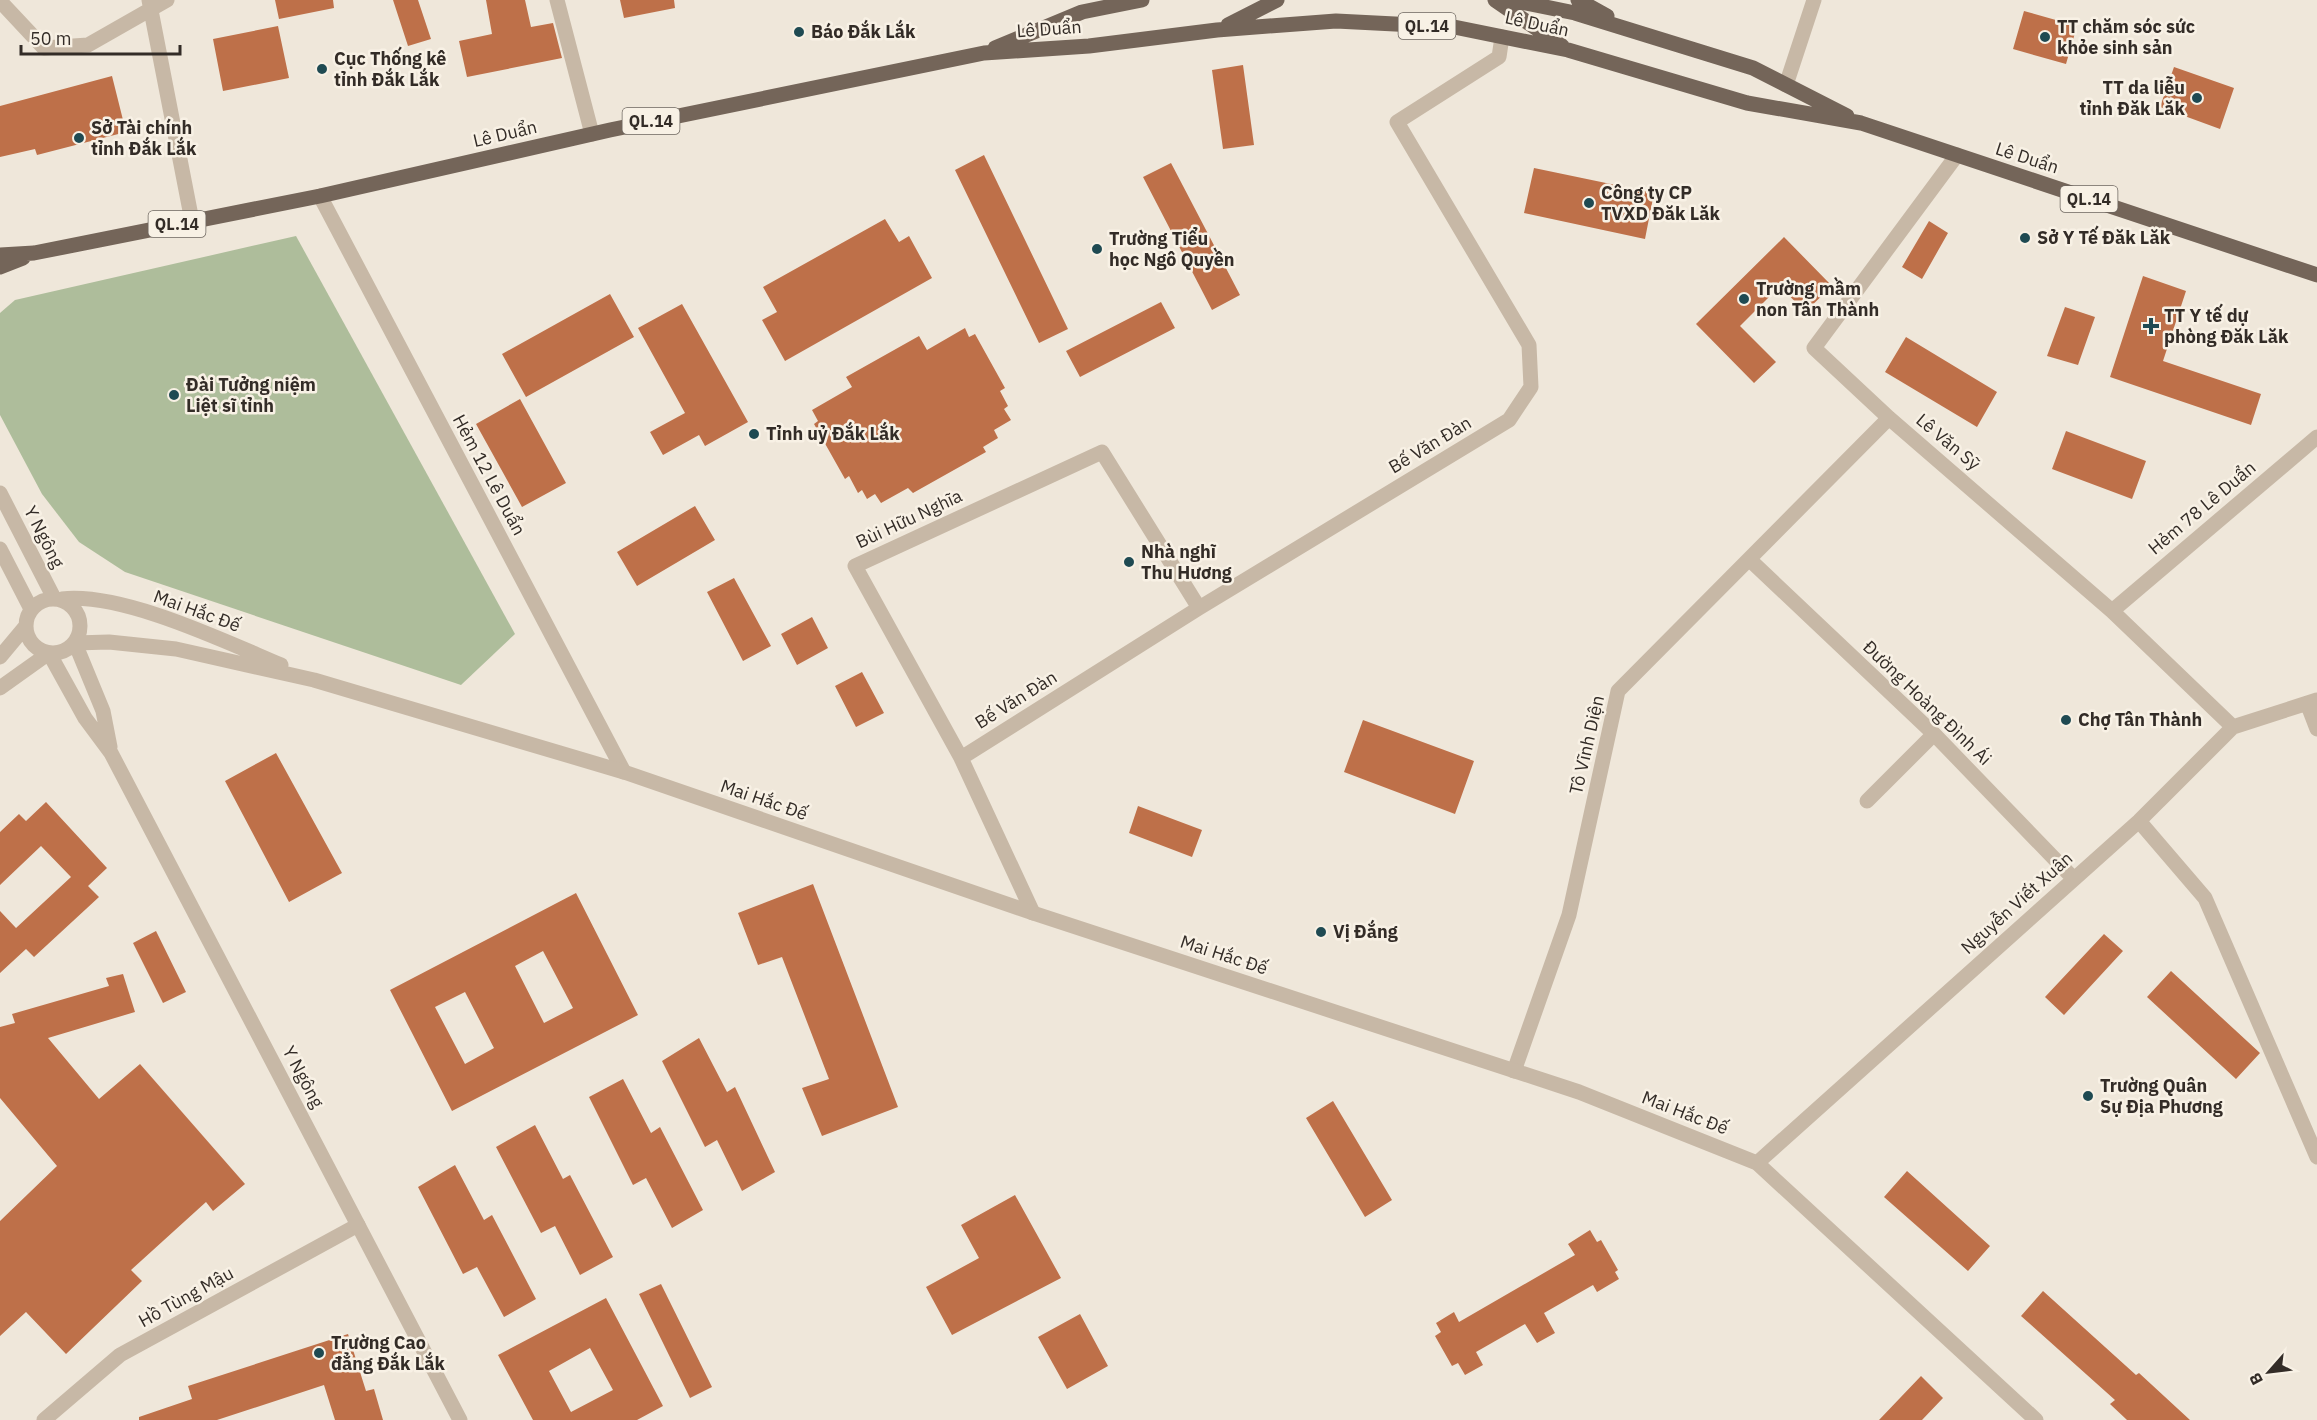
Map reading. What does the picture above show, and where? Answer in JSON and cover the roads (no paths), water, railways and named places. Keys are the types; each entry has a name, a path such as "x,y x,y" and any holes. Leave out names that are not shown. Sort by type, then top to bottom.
{"main road":[{"name":"Lê Duẩn","path":"984,53 1082,12 1142,0"},
{"path":"1217,30 1277,0"},
{"path":"1495,0 1568,50"},
{"name":"Lê Duẩn","path":"1511,0 1575,13 1754,68 1861,123 2317,275"},
{"path":"1578,0 1633,31"},
{"name":"Lê Duẩn","path":"0,255 34,253 320,196 592,134 984,53 1089,46 1217,30 1336,21 1454,27 1568,50 1747,103 1861,123"},
{"name":"Lê Duẩn","path":"0,267 34,253"}],"street":[{"path":"0,1 44,48 88,45 150,5 167,0"},
{"path":"557,0 592,134"},
{"path":"1786,85 1814,0"},
{"path":"150,5 192,221"},
{"name":"Bế Văn Đàn","path":"961,758 1199,608 1509,420 1531,387 1529,345 1397,123 1499,57 1502,37"},
{"name":"Lê Văn Sỹ","path":"1957,155 1814,348 1889,418 2112,611 2233,727"},
{"name":"Hẻm 12 Lê Duẩn","path":"320,196 624,772"},
{"name":"Tô Vĩnh Diện","path":"1514,1071 1569,915 1618,691 1889,418"},
{"name":"Hẻm 78 Lê Duẩn","path":"2112,611 2317,436"},
{"name":"Bùi Hữu Nghĩa","path":"1033,913 961,758 855,566 1102,452 1199,608"},
{"name":"Y Ngông","path":"0,493 58,599"},
{"path":"0,549 31,609"},
{"name":"Đường Hoàng Đình Ái","path":"1750,560 1934,734 2073,878"},
{"name":"Mai Hắc Đế","path":"58,599 93,598 109,601 215,636 314,680"},
{"path":"0,657 25,627 31,609 37,603 58,599 76,610 79,618 79,635 75,643 58,653 49,653 32,644 25,627"},
{"name":"Mai Hắc Đế","path":"75,643 109,642 176,649 314,680 624,772 1033,913 1579,1092 1758,1162 2036,1420"},
{"name":"Y Ngông","path":"75,643 103,711 111,753"},
{"path":"0,688 49,653"},
{"name":"Y Ngông","path":"49,653 85,718 111,753 460,1420"},
{"path":"2312,702 2317,729"},
{"name":"Nguyễn Viết Xuân","path":"1758,1162 2139,821 2233,727 2312,702"},
{"path":"1867,801 1934,734"},
{"path":"2139,821 2205,898 2317,1157"},
{"name":"Hồ Tùng Mậu","path":"44,1420 120,1355 358,1225"}],"place":[{"name":"Báo Đắk Lắk","path":"799,32"},
{"name":"TT chăm sóc sức khỏe sinh sản","path":"2045,37"},
{"name":"Cục Thống kê tỉnh Đắk Lắk","path":"322,69"},
{"name":"TT da liễu tỉnh Đăk Lăk","path":"2197,98"},
{"name":"Sở Tài chính tỉnh Đắk Lắk","path":"79,138"},
{"name":"Công ty CP TVXD Đăk Lăk","path":"1589,203"},
{"name":"Sở Y Tế Đăk Lăk","path":"2025,238"},
{"name":"Trường Tiểu học Ngô Quyền","path":"1097,249"},
{"name":"Trường mầm non Tân Thành","path":"1744,299"},
{"name":"TT Y tế dự phòng Đăk Lăk","path":"2151,326"},
{"name":"Đài Tưởng niệm Liệt sĩ tỉnh","path":"174,395"},
{"name":"Tỉnh uỷ Đắk Lắk","path":"754,434"},
{"name":"Nhà nghĩ Thu Hương","path":"1129,562"},
{"name":"Chợ Tân Thành","path":"2066,720"},
{"name":"Vị Đắng","path":"1321,932"},
{"name":"Trường Quân Sự Địa Phương","path":"2088,1096"},
{"name":"Trường Cao đẳng Đắk Lắk","path":"319,1353"}]}
